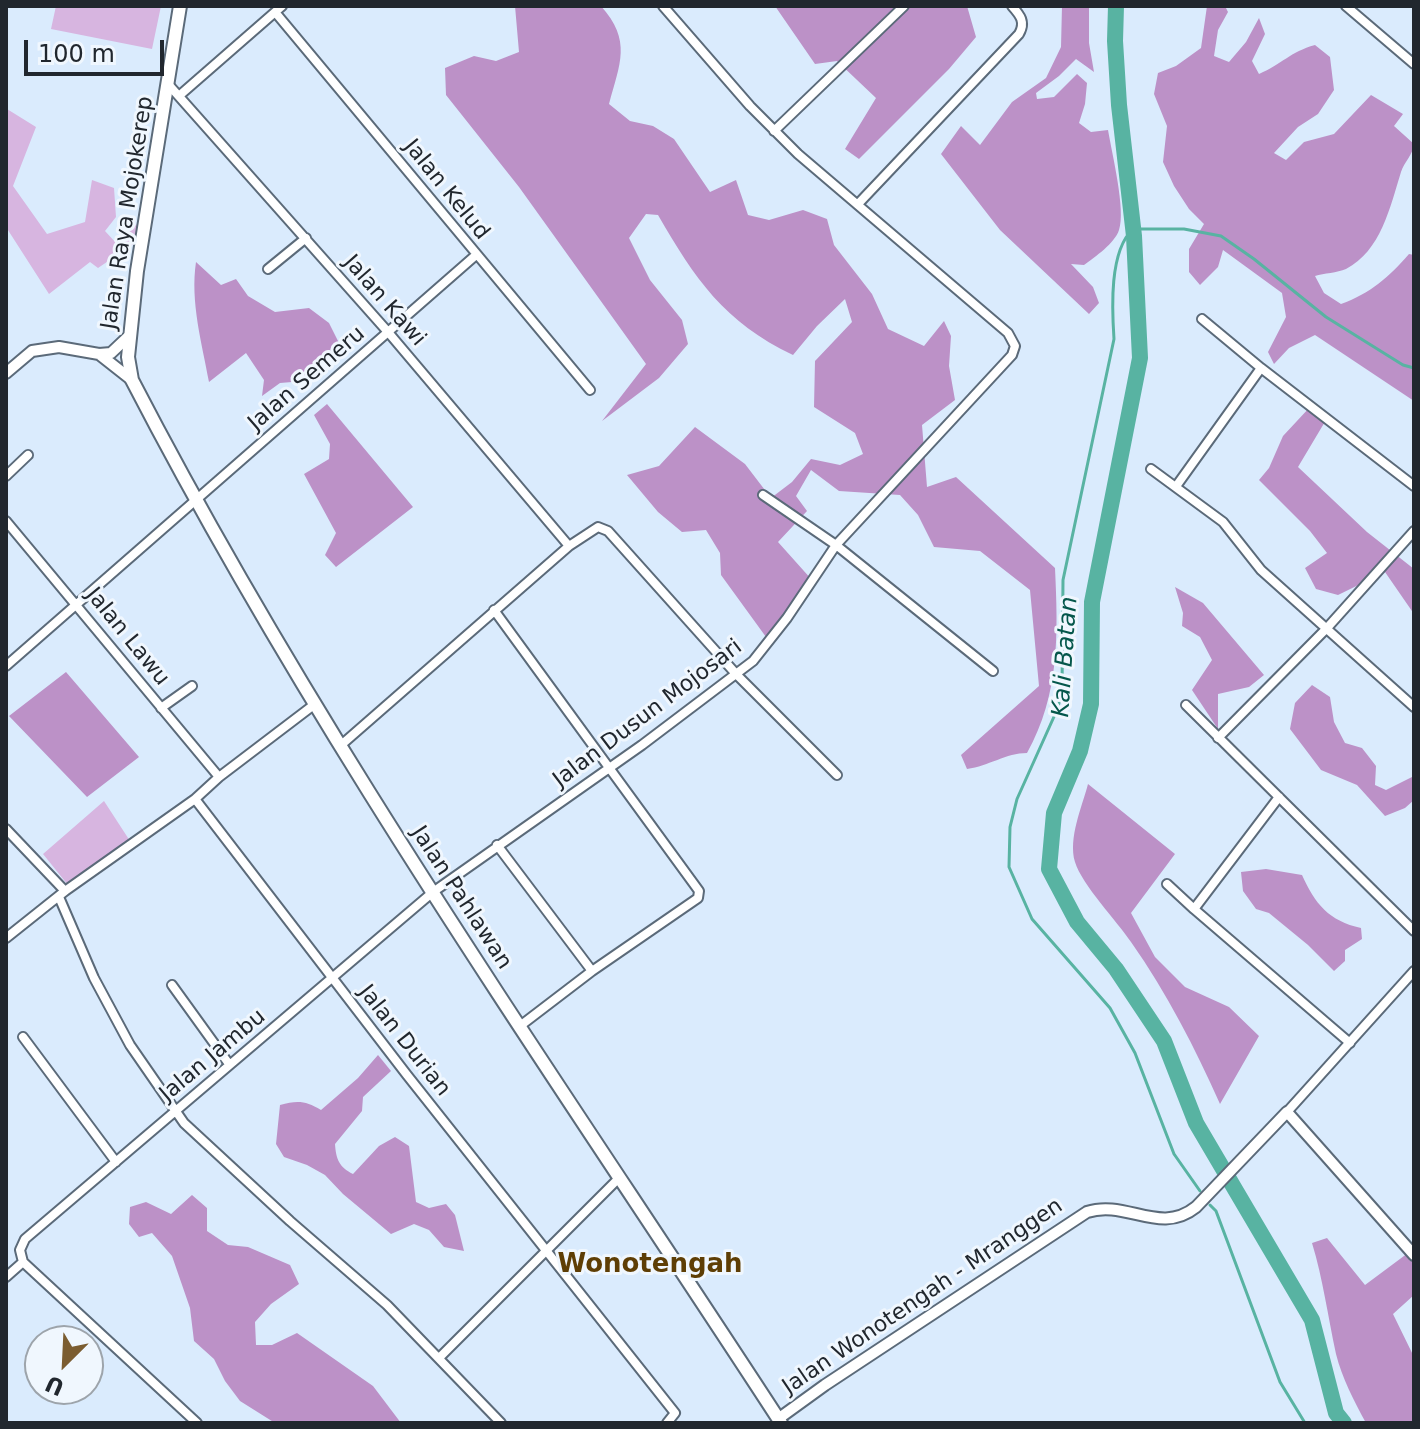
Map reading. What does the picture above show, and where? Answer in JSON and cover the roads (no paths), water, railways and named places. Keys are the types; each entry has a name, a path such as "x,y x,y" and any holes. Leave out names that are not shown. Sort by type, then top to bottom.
{"main road":[{"name":"Jalan Raya Mojokerep","path":"132,380 128,357 137,271 180,6"},
{"name":"Jalan Pahlawan","path":"132,380 340,746 778,1422"}],"street":[{"path":"663,6 774,131 858,204 1019,34 1022,18 1012,6"},
{"path":"774,131 904,6"},
{"path":"1346,6 1414,64"},
{"path":"180,95 279,9"},
{"name":"Jalan Kelud","path":"279,9 476,255 590,390"},
{"name":"Jalan Kawi","path":"168,84 388,332 569,546"},
{"name":"Jalan Dusun Mojosari","path":"433,892 737,675 770,642 836,545 1012,353 1015,346 1008,333 858,204"},
{"path":"268,269 306,238"},
{"name":"Jalan Semeru","path":"6,666 476,255"},
{"path":"1202,319 1414,486"},
{"path":"6,373 32,351 44,348 111,353 129,336"},
{"path":"99,354 132,380"},
{"path":"1177,485 1261,368"},
{"path":"6,476 28,455"},
{"path":"1151,469 1177,485 1223,522 1261,570 1414,707"},
{"path":"763,495 836,545 993,671"},
{"name":"Jalan Lawu","path":"6,521 219,777"},
{"path":"340,746 569,546 594,528 603,527 737,675 837,775"},
{"path":"1218,738 1327,628 1414,531"},
{"path":"494,610 699,891 699,895 520,1026"},
{"path":"161,708 192,686"},
{"path":"6,938 195,799 315,704"},
{"path":"1186,705 1414,931"},
{"path":"1194,909 1279,797"},
{"name":"Jalan Durian","path":"195,799 407,1075 684,1423"},
{"path":"6,829 62,894 94,978 130,1045 174,1110 222,1160 387,1305 501,1423"},
{"path":"497,845 592,971"},
{"path":"1167,884 1350,1043"},
{"name":"Jalan Jambu","path":"23,1262 20,1250 25,1239 433,892"},
{"path":"1414,971 1287,1112 1414,1255"},
{"path":"172,985 229,1064"},
{"path":"23,1037 116,1162"},
{"name":"Jalan Wonotengah - Mranggen","path":"778,1422 825,1385 1087,1212 1108,1210 1166,1220 1176,1219 1196,1207 1287,1112"},
{"path":"440,1357 619,1178"},
{"path":"6,1277 23,1262 197,1423"},
{"path":"667,1423 675,1413"}],"waterway":[{"name":"Kali Batan","path":"1116,6 1119,105 1134,236 1140,358 1092,602 1091,704 1080,751 1054,813 1049,869 1077,922 1116,969 1164,1041 1196,1123 1312,1320 1336,1413 1344,1423"},
{"path":"1200,1191 1174,1154 1135,1053 1110,1008 1032,919 1009,867 1010,827 1017,799 1062,692 1063,580 1114,339 1114,281 1125,239 1133,229 1184,229 1221,236 1326,317 1403,365 1414,368"},
{"path":"1210,1205 1216,1211 1280,1382 1305,1423"}],"district":[{"name":"Wonotengah","path":"650,1265"}]}
